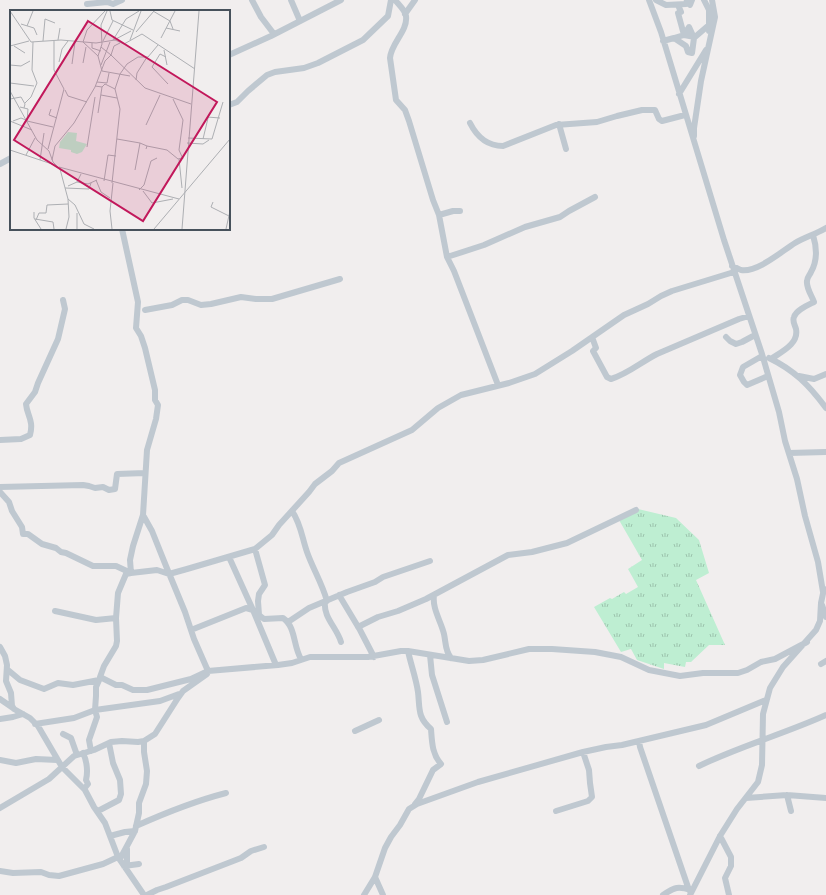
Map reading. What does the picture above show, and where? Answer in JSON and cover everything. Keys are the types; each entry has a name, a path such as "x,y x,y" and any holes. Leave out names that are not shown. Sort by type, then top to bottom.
{"street":[{"path":"87,4 108,1 113,4 122,0"},
{"path":"252,0 261,17 274,34"},
{"path":"291,0 300,21"},
{"path":"230,55 341,0"},
{"path":"230,105 237,102 267,75 275,72 304,68 318,63 363,40 388,16 390,0"},
{"path":"395,0 405,14 405,24 390,51 396,99 405,110 409,121 439,215 447,257 454,271 498,385"},
{"path":"405,14 416,0"},
{"path":"649,0 779,412 822,578 823,592"},
{"path":"656,0 666,5 678,5 690,2"},
{"path":"704,0 709,10"},
{"path":"679,94 709,45 709,10 711,0"},
{"path":"695,147 694,128 701,81 715,16 711,0"},
{"path":"678,5 681,12 678,14 684,35"},
{"path":"693,37 709,25"},
{"path":"663,41 684,35 689,27 693,37 692,53 688,52 686,46 674,38"},
{"path":"470,123 476,134 488,143 504,146 559,124 597,122 620,115 645,110 655,110 659,119 662,121 685,115"},
{"path":"559,124 566,149"},
{"path":"0,164 10,159"},
{"path":"447,257 484,245 525,227 560,217 595,197"},
{"path":"439,215 453,211 460,211"},
{"path":"91,751 90,737 97,717 95,710 96,687 104,666 116,646 118,594 126,574 157,570 169,574 255,549 272,535 279,525 316,484 332,472 339,464 412,430 438,408 461,395 522,379 534,374 572,351 624,315 672,291 733,269 750,269 764,264 797,242 826,228"},
{"path":"123,230 138,302 136,328 141,336 145,348 155,390 155,399 158,405 156,420 147,450 143,515 130,560 131,573"},
{"path":"771,359 786,349 794,339 796,331 793,318 796,313 814,302 807,286 807,281 817,255 813,235"},
{"path":"145,310 172,305 182,300 188,300 201,305 241,297 272,299 340,280"},
{"path":"0,440 21,439 30,435 31,420 26,410 26,404 35,392 58,339 65,309 63,300"},
{"path":"592,337 596,348 592,351 607,377 611,379 631,370 645,359 749,316"},
{"path":"726,337 736,344 755,335"},
{"path":"762,355 798,376 814,391 826,408"},
{"path":"762,355 743,367 740,375 747,385 768,376"},
{"path":"798,376 814,379 826,374"},
{"path":"789,453 826,452"},
{"path":"0,487 83,485 96,488 103,487 110,490 115,489 117,474 145,473"},
{"path":"0,492 9,502 12,511 22,527 23,534 28,534 42,544 56,548 61,552 89,565 101,567 116,566 131,573"},
{"path":"358,627 378,617 398,611 434,595 508,555 532,552 567,543 636,510"},
{"path":"292,511 298,522 308,554 320,578 326,602 324,607 341,642"},
{"path":"143,515 152,531 208,671"},
{"path":"255,549 265,586 259,594 258,601 260,615 264,619 283,618 288,622 292,629 296,649 301,659"},
{"path":"229,557 276,665"},
{"path":"288,622 309,608 326,602 339,595 375,582 383,577 430,561"},
{"path":"690,892 720,836 756,786 761,772 763,714 770,688 783,667 807,642 818,626 826,582"},
{"path":"339,595 374,657"},
{"path":"434,595 434,604 444,633 446,650 451,658"},
{"path":"821,603 826,617"},
{"path":"191,630 246,608 253,610"},
{"path":"55,611 91,619 116,618"},
{"path":"8,670 20,680 44,688 58,683 73,685 100,678 133,690 147,690 191,679 208,671 276,665 315,656 374,657 401,651 478,660 522,650 552,648 606,653 621,657 649,670 676,675 703,673 731,674 743,672 761,662 775,659 807,642"},
{"path":"0,647 5,656 8,670 6,681 11,692 14,709"},
{"path":"364,895 375,877 384,850 391,837 400,825 408,810 419,800 433,770 441,764 436,758 431,729 424,723 418,706 418,692 408,652"},
{"path":"430,655 432,675 447,722"},
{"path":"35,724 74,718 95,710 160,701 173,697 183,691 207,674 208,671"},
{"path":"0,808 49,779 68,761 80,754 109,743 122,741 144,741 155,734 183,691"},
{"path":"0,699 35,724 43,734 62,767 84,789 94,807 106,823 119,858 126,866 144,895"},
{"path":"413,806 423,801 484,780 583,752 639,741 706,725 766,700"},
{"path":"0,719 13,718 23,714"},
{"path":"699,766 826,715"},
{"path":"355,731 378,720"},
{"path":"63,734 71,738 80,754 86,759 88,773 86,780 88,784 84,789"},
{"path":"0,871 13,873 41,872 49,876 59,876 119,858 127,847 135,829 139,813 138,807 146,784 147,771 144,741"},
{"path":"639,741 690,892"},
{"path":"98,811 119,800 122,794 120,780 113,763 109,743"},
{"path":"556,811 590,800 592,797 590,770 583,752"},
{"path":"0,760 16,763 36,759 57,760"},
{"path":"110,836 135,829 183,807 226,793"},
{"path":"746,798 787,795 826,798"},
{"path":"787,795 791,811"},
{"path":"720,836 731,857 731,866 725,878 729,895"},
{"path":"126,866 127,847"},
{"path":"147,895 156,890 166,888 241,858 251,851 264,847"},
{"path":"126,866 139,864"},
{"path":"375,877 383,895"},
{"path":"663,895 681,887 690,892"}],"green space":[{"path":"638,509 676,518 699,540 709,573 696,580 725,645 709,645 691,662 686,662 685,667 664,663 664,669 637,660 631,649 621,652 594,607 610,598 612,599 624,592 626,594 638,587 628,569 642,560 619,520"}]}
